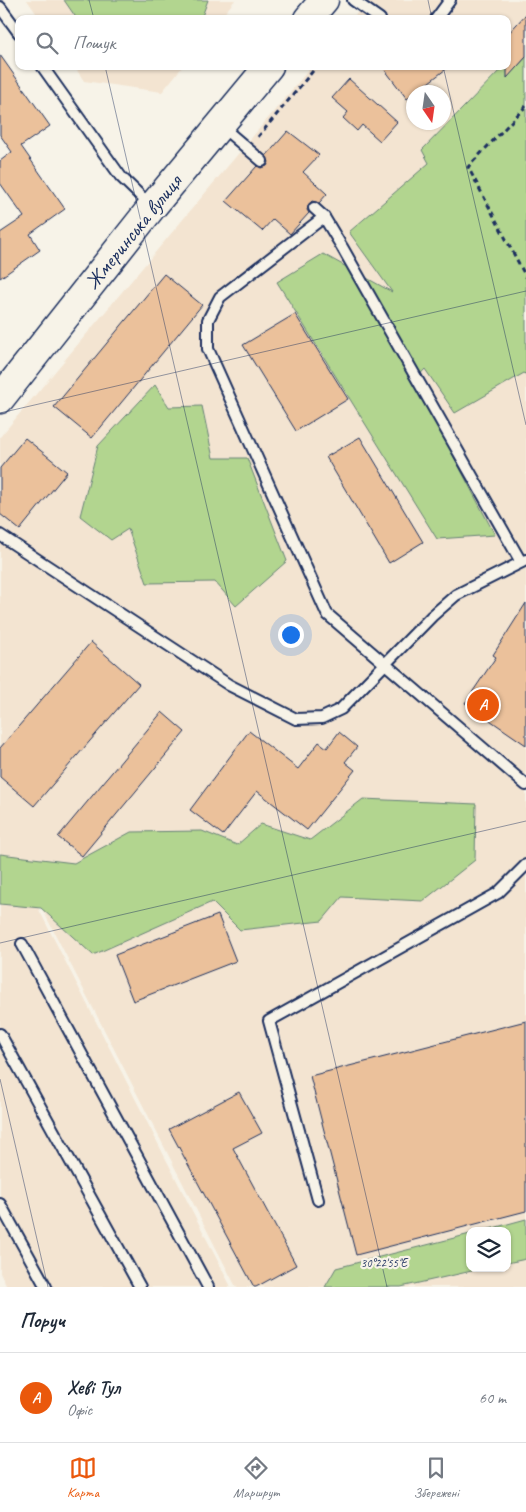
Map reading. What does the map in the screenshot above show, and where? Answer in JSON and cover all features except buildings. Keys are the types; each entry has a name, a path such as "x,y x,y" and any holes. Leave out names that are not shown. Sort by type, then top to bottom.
{"main road":[{"path":"311,15 324,0"},
{"name":"Жмеринська вулиця","path":"0,399 152,207 266,70"}],"lane":[{"path":"353,0 374,15"},
{"path":"439,15 450,0"},
{"path":"0,7 15,28"},
{"path":"45,70 121,178 152,207"},
{"path":"220,125 262,161"},
{"path":"0,535 230,685 296,719 322,718 341,709 432,616 456,595 523,561 324,217 314,208"},
{"path":"324,217 220,297 208,320 208,349 327,614 526,785"},
{"path":"318,1200 269,1021 498,892 526,865"},
{"path":"22,944 208,1287"},
{"path":"0,1034 140,1287"},
{"path":"0,1204 46,1287"}],"path":[{"path":"248,149 314,70"},
{"path":"526,106 468,167 526,277"}],"shaded area":[{"path":"27,0 235,0 223,15 37,15"},
{"path":"368,0 526,0 526,57 516,68 511,65 511,15 355,15"},
{"path":"77,70 180,70 162,92 84,81"},
{"path":"309,70 500,70 451,121 451,85 406,85 406,130 442,130 423,150 526,340 526,1251 511,1235 511,1227 466,1227 466,1265 365,1287 236,1287 31,887 0,890 0,437"},
{"path":"29,890 231,1287 7,1287 0,1273 0,894"},
{"path":"526,1257 526,1287 390,1287 466,1270 466,1272 511,1272 511,1260"}],"green space":[{"path":"64,0 208,0 202,15 74,15"},
{"path":"526,57 526,375 524,373 455,413 425,369 414,381 495,535 437,539 277,282 323,254 392,292 349,232 429,163 422,150 442,130 451,130 451,120 500,70 511,70 511,64 516,68"},
{"path":"155,385 169,407 202,406 213,458 247,458 287,561 236,606 215,582 147,583 128,529 111,540 80,516 98,446"},
{"path":"363,799 476,804 475,860 423,901 342,897 322,921 240,930 212,902 93,955 41,908 0,904 0,854 74,863 131,832 202,831 237,845 261,824 310,840"},
{"path":"526,1219 526,1259 511,1262 511,1227 497,1227"},
{"path":"466,1235 467,1272 401,1287 325,1287 336,1268"}],"place":[{"name":"Хеві Тул","path":"483,705"}]}
